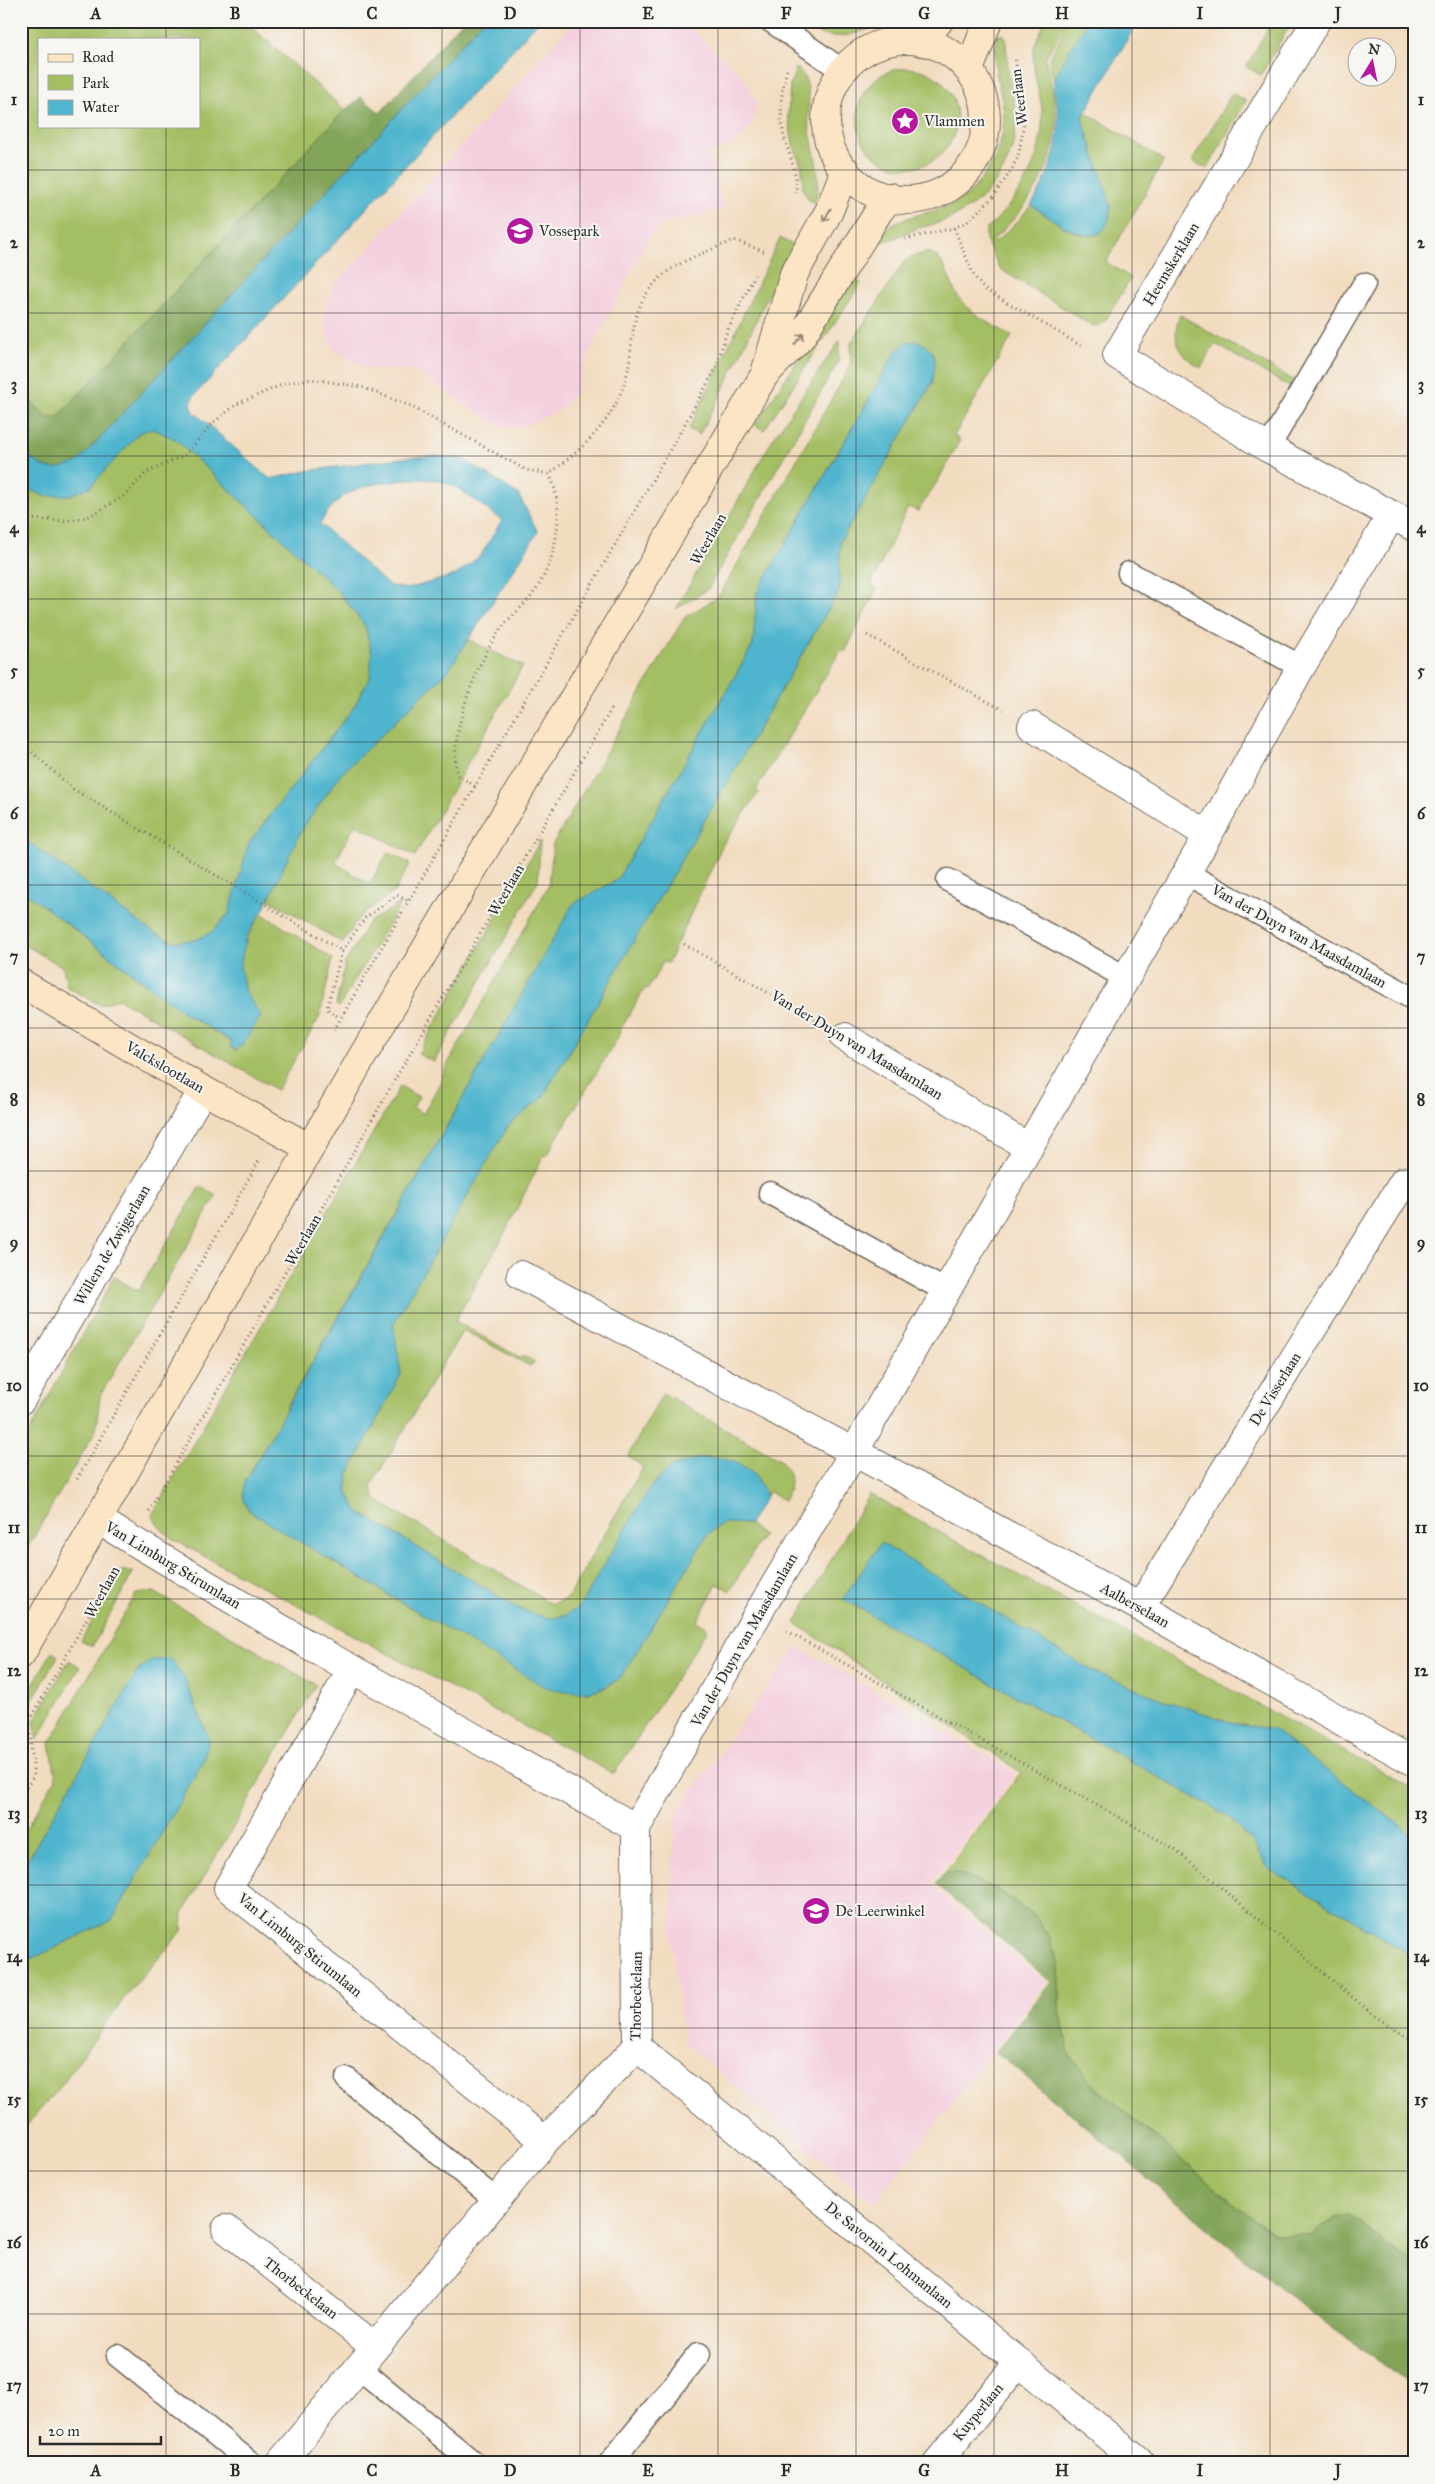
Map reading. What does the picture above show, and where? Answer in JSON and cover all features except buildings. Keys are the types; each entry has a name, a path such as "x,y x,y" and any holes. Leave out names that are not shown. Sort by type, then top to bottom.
{"main road":[{"path":"969,70 988,21"},
{"path":"931,32 948,52 969,70 981,91 986,115 984,139 975,162 959,180 938,193 914,199 890,198 865,188 845,170 832,148 826,121 831,95 843,71 856,58 870,49 887,43 931,32"},
{"path":"765,374 794,274 829,211 845,170"},
{"path":"21,1654 310,1148 765,374 801,337 879,211 890,198"},
{"name":"Valckslootlaan","path":"21,983 203,1090 310,1148"}],"street":[{"name":"Heemskerklaan","path":"1117,355 1316,21"},
{"path":"1117,355 1268,448 1402,522"},
{"name":"Van der Duyn van Maasdamlaan","path":"636,1828 757,1615 854,1452 1184,872 1208,835 1301,667 1402,522"},
{"path":"1032,726 1208,835"},
{"name":"Van der Duyn van Maasdamlaan","path":"845,1037 1028,1147"},
{"name":"Willem de Zwijgerlaan","path":"21,1400 203,1090"},
{"name":"De Visserlaan","path":"1140,1607 1404,1181 1414,1187"},
{"path":"521,1276 854,1452"},
{"name":"Aalberselaan","path":"854,1452 1140,1607 1414,1762"},
{"name":"Van Limburg Stirumlaan","path":"98,1520 352,1669 636,1828"},
{"name":"Van Limburg Stirumlaan","path":"352,1669 228,1888 545,2141"},
{"name":"Thorbeckelaan","path":"280,2463 545,2141 637,2047 636,1828"},
{"name":"De Savornin Lohmanlaan","path":"637,2047 1141,2463"},
{"name":"Thorbeckelaan","path":"226,2229 367,2357"},
{"name":"Kuyperlaan","path":"937,2463 1018,2362"}],"lane":[{"path":"771,21 843,71"},
{"path":"1268,448 1364,284"},
{"path":"1129,573 1301,667"},
{"name":"Van der Duyn van Maasdamlaan","path":"1184,872 1414,999"},
{"path":"948,880 1125,977"},
{"path":"770,1193 946,1291"},
{"path":"346,2079 496,2200"},
{"path":"610,2463 699,2354"},
{"path":"118,2356 251,2463"},
{"path":"367,2357 474,2463"}],"path":[{"path":"794,200 797,193 797,178 784,137 780,113 782,88 798,41"},
{"name":"Weerlaan","path":"900,241 954,228 968,221 994,196 1012,169 1019,153 1024,122 1014,66 1015,49"},
{"path":"954,228 974,276 984,289 1004,303 1085,348 1117,355"},
{"path":"21,513 29,518 66,521 88,517 124,496 146,473 185,455 214,422 237,404 286,383 311,379 362,387 410,406 526,470 549,474 575,455 611,415 627,373 633,324 649,291 660,278 676,266 734,240 765,254 770,245"},
{"path":"330,1039 340,1018 716,368 726,334 755,274"},
{"path":"475,786 457,775 454,764 463,705 483,659 504,626 534,593 552,555 558,521 557,490 549,474"},
{"path":"867,635 1032,726"},
{"name":"Weerlaan","path":"21,1796 34,1776 29,1722 131,1540 613,705"},
{"path":"21,742 73,789 127,823 224,878 342,951"},
{"path":"340,1018 327,1009 342,951 365,918 397,895 408,901"},
{"name":"Van der Duyn van Maasdamlaan","path":"684,944 845,1037"},
{"path":"73,1487 226,1216 278,1130"},
{"path":"757,1615 1175,1849 1375,2016 1414,2042"}],"shaded area":[{"name":"Vossepark","path":"575,21 683,21 743,77 757,102 746,134 726,148 708,154 724,209 663,224 649,237 589,353 576,393 560,410 523,426 501,428 414,370 368,369 334,350 325,331 324,311 333,287"},
{"name":"De Leerwinkel","path":"797,1646 1016,1773 930,1885 1046,1982 874,2204 684,2042 671,1936 675,1816"}],"green space":[{"path":"21,21 245,21 345,110 58,417 49,418 21,393"},
{"path":"463,21 483,21 78,462 60,468 47,468 21,450 21,393 49,418 58,417 345,110 361,97 380,113"},
{"path":"825,21 895,21 847,35 827,36 817,33 817,28"},
{"path":"1046,21 1088,21 1054,82 1049,58 1062,36 1060,34 1045,58 1053,91 1056,117 1054,143 1050,159 1027,203 993,240 996,242 1019,220 1031,205 1072,231 1090,235 1099,234 1111,206 1082,118 1085,112 1164,160 1106,262 1131,278 1106,320 1097,326 1091,325 1000,269 986,240 986,230 1010,205 1035,161 1042,128 1042,110 1034,69 1033,53 1037,39"},
{"path":"1272,21 1292,21 1261,75 1246,67"},
{"path":"1003,34 1005,36 1016,120 1014,140 1000,175 989,190 960,213 942,222 918,228 887,241 877,242 879,234 894,223 945,207 962,198 976,186 990,167 1002,135 1002,100 995,53 998,36"},
{"path":"796,68 805,79 809,95 809,126 818,173 815,202 810,201 803,190 802,168 793,144 788,116 790,85"},
{"path":"907,68 917,69 935,76 949,90 956,108 956,128 949,146 935,160 917,167 907,168 897,167 879,160 865,146 858,128 857,118 858,108 865,90 879,76 897,69"},
{"path":"1232,93 1246,101 1207,169 1192,161"},
{"path":"780,238 793,245 724,388 699,435 689,429"},
{"path":"929,252 935,255 944,267 954,290 963,303 980,317 1012,336 954,436 960,440 937,482 918,511 908,507 871,585 877,589 845,652 841,650 756,790 759,792 723,844 668,963 663,962 648,989 645,988 619,1032 620,1034 546,1156 544,1155 500,1242 455,1321 521,1358 523,1356 535,1362 530,1366 463,1330 371,1486 376,1500 552,1604 567,1599 643,1467 628,1456 663,1393 780,1460 787,1470 790,1480 789,1490 784,1501 769,1491 766,1496 754,1474 736,1463 720,1458 701,1458 671,1467 651,1486 580,1606 563,1616 548,1618 516,1607 357,1511 347,1490 348,1475 401,1374 393,1324 508,1126 542,1098 839,591 840,542 932,383 935,360 897,350 757,593 753,645 617,880 573,905 287,1406 247,1509 403,1604 584,1693 608,1687 621,1677 707,1535 723,1523 749,1524 763,1535 730,1591 717,1584 697,1621 708,1629 614,1774 174,1540 160,1528 152,1515 400,1086 419,1097 413,1107 423,1114 441,1081 445,1069 549,885 553,844 684,618 719,596 850,367 851,343 904,262 912,256"},
{"path":"852,277 861,283 764,430 755,425"},
{"path":"1180,315 1297,382 1293,389 1215,344 1201,368 1182,353 1179,346 1176,332"},
{"path":"840,340 838,362 708,589 676,609 773,439"},
{"path":"153,429 175,439 339,592 365,626 372,654 370,677 354,707 250,843 229,913 213,931 196,940 175,942 154,933 21,837 21,486 44,496 90,487 140,432"},
{"path":"467,639 523,666 415,856 355,824 335,863 370,884 388,852 410,864 394,892 360,916 343,943 268,899 302,829 341,774 448,671"},
{"path":"540,841 538,881 434,1062 418,1054"},
{"path":"21,889 186,1014 238,1046 261,1016 251,1002 242,983 240,962 246,941 261,913 333,959 319,1018 277,1090 119,999 100,1005 67,987 63,967 21,943"},
{"path":"401,903 339,1007 336,1005 345,963 369,922"},
{"path":"200,1186 216,1196 100,1396 96,1430 21,1559 21,1447 114,1277 138,1291"},
{"path":"869,1494 1414,1789 1414,1836 1273,1730 1230,1722 1158,1698 1094,1672 881,1543 843,1599 1228,1816 1253,1843 1268,1868 1414,1957 1414,2265 1349,2215 1335,2218 1309,2235 1275,2234 1244,2212 1093,2085 1069,2053 1059,2005 1059,1966 1049,1937 1034,1915 996,1889 954,1872 944,1874 1021,1772 795,1623"},
{"path":"120,1571 134,1571 92,1647 81,1641"},
{"path":"154,1592 316,1685 183,1913 182,1931 125,1997 62,2084 21,2132 21,1964 112,1920 202,1763 209,1740 184,1678 139,1669 21,1871 21,1837 56,1778 50,1743 136,1594"},
{"path":"52,1652 58,1656 21,1720 21,1705"},
{"path":"69,1660 80,1667 37,1740 34,1721"},
{"path":"954,1872 996,1889 1034,1915 1049,1937 1059,1966 1059,2005 1069,2053 1093,2085 1244,2212 1275,2234 1309,2235 1335,2218 1349,2215 1414,2265 1414,2387 1287,2294 996,2052 1051,1982 936,1884 944,1874"}],"water":[{"path":"483,21 539,21 193,397 191,404 194,412 270,479 306,471 409,457 436,456 463,459 518,494 538,532 448,671 341,774 302,829 264,909 246,937 240,966 245,992 261,1016 241,1047 238,1046 236,1050 230,1047 232,1042 186,1014 21,889 21,837 154,933 175,942 196,940 213,931 229,913 249,843 354,707 370,677 372,654 365,626 339,592 175,439 153,429 140,432 90,487 71,495 44,496 21,486 21,450 47,468 60,468 78,462","holes":["413,479 439,480 456,487 502,520 481,555 456,575 407,589 388,585 320,524 328,511 338,501 359,488"]},
{"path":"1088,21 1138,21 1082,118 1111,206 1108,223 1100,232 1090,235 1078,233 1066,227 1031,205 1043,184 1055,149 1058,111 1054,81 1064,60"},
{"path":"916,341 929,348 932,352 935,363 932,383 840,542 839,591 542,1098 508,1126 393,1324 401,1374 348,1475 347,1490 357,1511 516,1607 541,1617 556,1618 580,1606 651,1486 671,1467 701,1458 720,1458 736,1463 754,1474 766,1496 749,1524 723,1523 707,1535 621,1677 603,1688 584,1692 545,1687 255,1515 248,1508 244,1500 245,1482 573,904 617,880 753,645 757,593 897,350 906,342"},
{"path":"881,1543 1094,1672 1158,1698 1230,1722 1273,1730 1414,1836 1414,1957 1268,1868 1253,1843 1228,1816 843,1599"},
{"path":"171,1659 184,1678 209,1740 202,1763 112,1920 21,1964 21,1871 139,1669 153,1660"}],"place":[{"name":"Vlammen","path":"905,121"},
{"name":"Vossepark","path":"520,231"},
{"name":"De Leerwinkel","path":"816,1911"}]}
